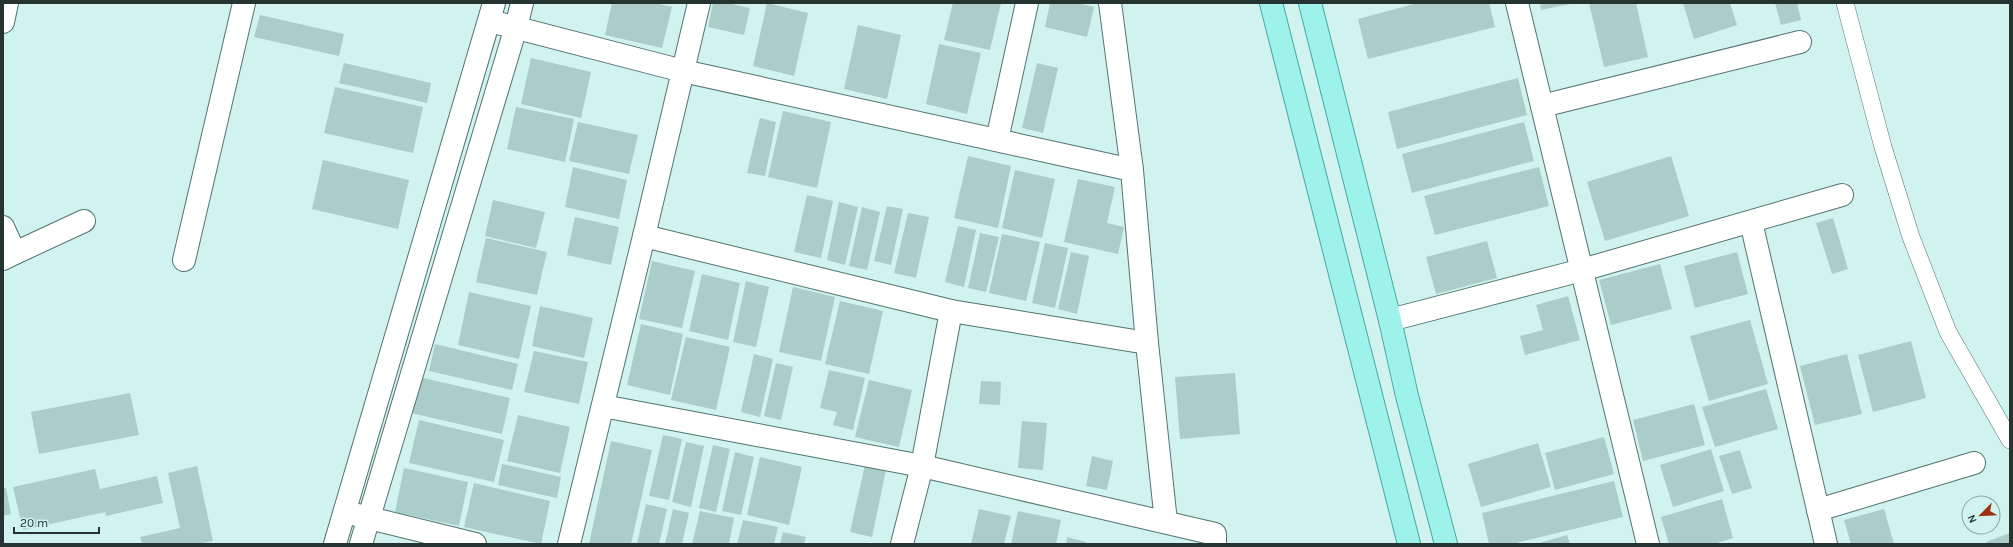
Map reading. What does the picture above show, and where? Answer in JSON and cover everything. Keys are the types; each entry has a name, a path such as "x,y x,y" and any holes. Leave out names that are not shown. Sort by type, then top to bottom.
{"main road":[{"path":"1271,3 1409,544"},
{"path":"1310,3 1390,320 1407,396 1446,544"}],"street":[{"path":"3,22 7,3"},
{"path":"184,260 244,3"},
{"path":"361,544 370,519 522,3"},
{"path":"569,544 644,236 698,3"},
{"path":"997,140 1027,3"},
{"path":"1110,3 1132,170 1147,343 1166,522"},
{"path":"1517,3 1648,544"},
{"path":"335,544 492,12 516,27 683,71 1132,170"},
{"path":"1542,106 1800,42"},
{"path":"1390,320 1582,270 1842,195"},
{"path":"3,227 9,256 84,221"},
{"path":"1751,222 1826,544"},
{"path":"644,236 951,311 1147,343"},
{"path":"902,544 922,466 951,311"},
{"path":"603,406 922,466 1215,534 1215,544"},
{"path":"1818,510 1974,463"},
{"path":"345,512 475,544"}],"lane":[{"path":"1845,3 1883,147 1911,237 1948,332 2010,440"}],"building":[{"path":"612,3 655,3 672,7 662,48 605,35"},
{"path":"713,3 727,3 750,8 744,35 708,27"},
{"path":"767,3 808,13 794,76 753,66"},
{"path":"953,3 1001,3 990,50 944,40"},
{"path":"1050,3 1077,3 1094,7 1087,37 1045,27"},
{"path":"1418,3 1489,3 1495,27 1368,59 1358,19"},
{"path":"1540,3 1570,3 1570,4 1541,10"},
{"path":"1589,3 1636,3 1648,57 1604,67"},
{"path":"1683,3 1730,3 1737,25 1694,39"},
{"path":"1775,3 1797,3 1801,20 1781,25"},
{"path":"260,15 344,34 339,56 254,37"},
{"path":"858,25 901,35 887,99 844,89"},
{"path":"939,44 981,53 967,114 926,104"},
{"path":"531,58 591,72 581,118 521,104"},
{"path":"344,63 431,83 427,103 339,83"},
{"path":"1037,63 1058,68 1043,133 1022,128"},
{"path":"1518,78 1527,115 1397,149 1388,112"},
{"path":"335,87 423,107 413,153 324,133"},
{"path":"516,107 574,119 565,162 507,149"},
{"path":"783,111 831,122 817,188 768,177"},
{"path":"760,118 776,122 765,176 747,173"},
{"path":"578,122 638,135 629,174 569,161"},
{"path":"1524,122 1534,161 1412,193 1402,154"},
{"path":"968,156 1011,166 998,228 954,218"},
{"path":"1671,156 1689,216 1605,241 1587,182"},
{"path":"323,160 409,180 398,229 312,209"},
{"path":"573,167 627,180 619,219 565,207"},
{"path":"1539,167 1549,206 1435,235 1424,196"},
{"path":"1015,170 1055,179 1042,238 1002,228"},
{"path":"1078,179 1115,187 1107,223 1124,227 1118,254 1064,242"},
{"path":"807,195 833,201 821,258 794,252"},
{"path":"493,200 545,212 536,248 485,236"},
{"path":"839,202 858,207 845,265 827,260"},
{"path":"887,206 903,209 891,265 874,261"},
{"path":"862,207 880,212 867,270 849,266"},
{"path":"908,213 929,217 916,278 894,273"},
{"path":"575,217 619,227 611,265 567,255"},
{"path":"1833,218 1848,269 1832,274 1816,223"},
{"path":"958,226 976,230 964,287 945,282"},
{"path":"980,233 999,237 986,292 968,288"},
{"path":"1002,234 1040,242 1026,301 989,293"},
{"path":"486,238 547,252 537,295 476,282"},
{"path":"1487,241 1497,278 1436,294 1426,257"},
{"path":"1045,243 1068,248 1055,308 1032,303"},
{"path":"1071,252 1089,256 1077,314 1058,309"},
{"path":"1737,252 1748,294 1695,308 1684,266"},
{"path":"652,261 695,271 682,328 639,319"},
{"path":"1660,264 1672,309 1611,325 1599,280"},
{"path":"702,274 740,283 728,340 689,331"},
{"path":"746,281 769,287 756,347 733,342"},
{"path":"793,287 835,297 821,361 779,352"},
{"path":"469,292 531,306 519,359 458,345"},
{"path":"1568,296 1580,340 1525,355 1520,336 1543,330 1536,305"},
{"path":"840,301 883,311 869,374 825,364"},
{"path":"540,306 593,318 584,358 532,346"},
{"path":"1750,320 1768,384 1709,401 1690,336"},
{"path":"641,324 683,334 670,395 627,385"},
{"path":"686,337 730,347 716,410 671,400"},
{"path":"1911,341 1926,398 1873,412 1858,355"},
{"path":"435,344 518,364 512,390 429,371"},
{"path":"534,351 588,362 579,404 524,392"},
{"path":"754,354 773,359 760,417 741,412"},
{"path":"1847,354 1862,414 1815,425 1800,366"},
{"path":"776,363 793,367 781,420 764,416"},
{"path":"829,370 865,378 853,430 833,425 837,412 820,408"},
{"path":"1235,373 1240,434 1180,439 1175,377"},
{"path":"419,377 510,398 502,434 411,413"},
{"path":"869,380 912,390 899,447 855,437"},
{"path":"981,381 1001,382 1000,405 979,404"},
{"path":"1766,389 1778,429 1715,447 1702,407"},
{"path":"130,393 139,435 39,454 31,412"},
{"path":"1694,404 1705,445 1643,461 1633,420"},
{"path":"518,415 570,427 560,473 507,461"},
{"path":"419,420 504,440 494,482 409,463"},
{"path":"1022,421 1047,423 1043,470 1018,468"},
{"path":"663,435 682,439 669,500 649,496"},
{"path":"1604,437 1614,474 1555,490 1545,453"},
{"path":"611,441 652,450 631,544 589,544"},
{"path":"686,442 704,446 691,507 672,502"},
{"path":"1538,443 1551,487 1481,507 1468,464"},
{"path":"713,445 730,449 716,512 699,508"},
{"path":"1711,449 1724,491 1673,507 1660,465"},
{"path":"1740,450 1752,488 1732,494 1719,456"},
{"path":"735,452 754,457 741,515 722,511"},
{"path":"1092,456 1113,461 1107,490 1086,486"},
{"path":"760,457 802,467 789,525 747,515"},
{"path":"502,464 561,477 557,498 498,485"},
{"path":"865,465 886,470 872,537 850,532"},
{"path":"197,466 213,541 198,544 142,544 140,537 180,528 168,473"},
{"path":"404,468 468,482 459,526 395,512"},
{"path":"95,469 100,489 157,476 163,503 106,516 103,502 105,512 23,530 13,487"},
{"path":"1614,481 1623,517 1512,544 1489,544 1482,513"},
{"path":"474,483 550,501 541,544 464,527"},
{"path":"3,488 6,488 11,514 3,516"},
{"path":"1722,499 1733,538 1714,544 1669,544 1661,517"},
{"path":"646,504 667,509 659,544 637,544"},
{"path":"673,509 689,513 682,544 665,544"},
{"path":"979,509 1011,516 1004,544 971,544"},
{"path":"1884,509 1894,544 1851,544 1844,520"},
{"path":"700,511 734,518 729,544 692,544"},
{"path":"1018,511 1061,520 1056,544 1011,544"},
{"path":"743,520 778,527 774,544 737,544"},
{"path":"783,532 806,537 804,544 780,544"},
{"path":"2010,533 2010,544 1987,544 1986,542"},
{"path":"1567,535 1570,544 1536,544"},
{"path":"1067,537 1086,542 1085,544 1066,544"}]}
